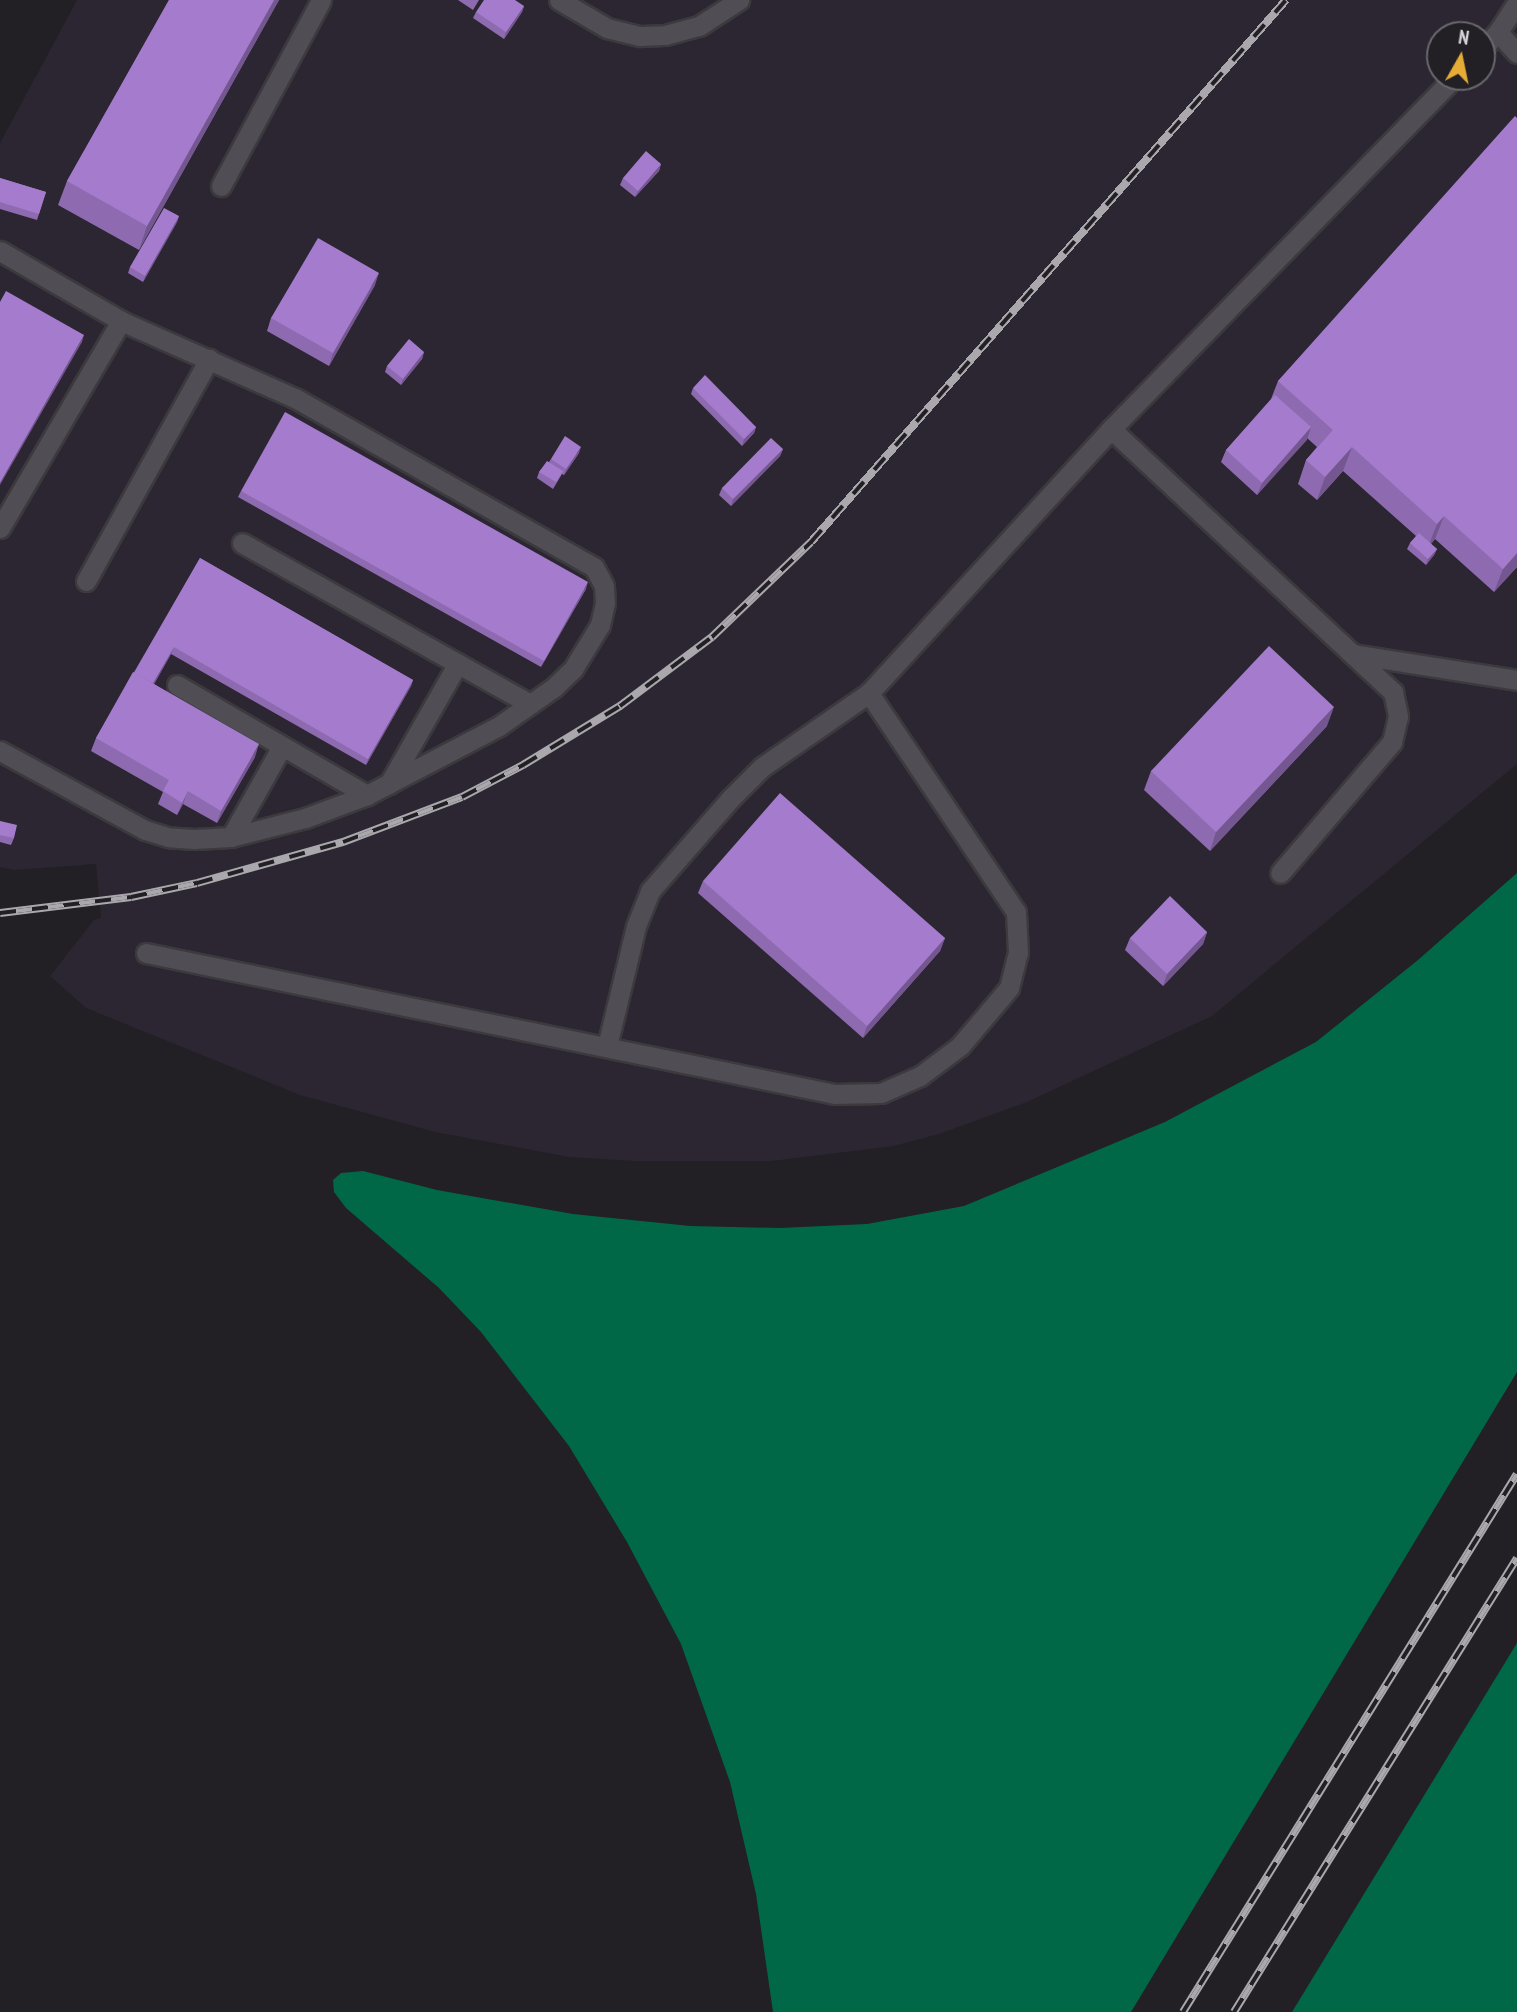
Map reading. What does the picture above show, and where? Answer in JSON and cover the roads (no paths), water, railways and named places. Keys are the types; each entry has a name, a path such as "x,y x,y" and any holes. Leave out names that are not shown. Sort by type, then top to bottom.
{"lane":[{"path":"221,186 321,0"},
{"path":"559,0 607,28 640,36 665,35 699,26 738,0"},
{"path":"1517,3 1498,32 1517,54"},
{"path":"607,1046 636,926 650,891 730,799 762,767 869,693 1111,429 1440,91"},
{"path":"0,251 121,321 295,398 594,566 604,586 605,603 600,625 573,668 499,726 367,795 305,818 231,837 168,837 145,830 0,751"},
{"path":"0,528 121,321"},
{"path":"86,581 209,359"},
{"path":"1111,429 1394,692 1398,716 1392,742 1280,873"},
{"path":"242,543 530,704"},
{"path":"1352,653 1517,680"},
{"path":"389,784 458,663"},
{"path":"177,685 367,795"},
{"path":"146,953 835,1094 881,1093 919,1076 960,1046 1009,988 1018,953 1016,912 869,693"},
{"path":"231,837 282,746"}],"railway":[{"path":"0,913 131,897 197,883 343,842 462,797 523,765 620,706 712,637 811,542 1286,0"},
{"path":"1183,2012 1517,1474"},
{"path":"1234,2012 1517,1558"}]}
